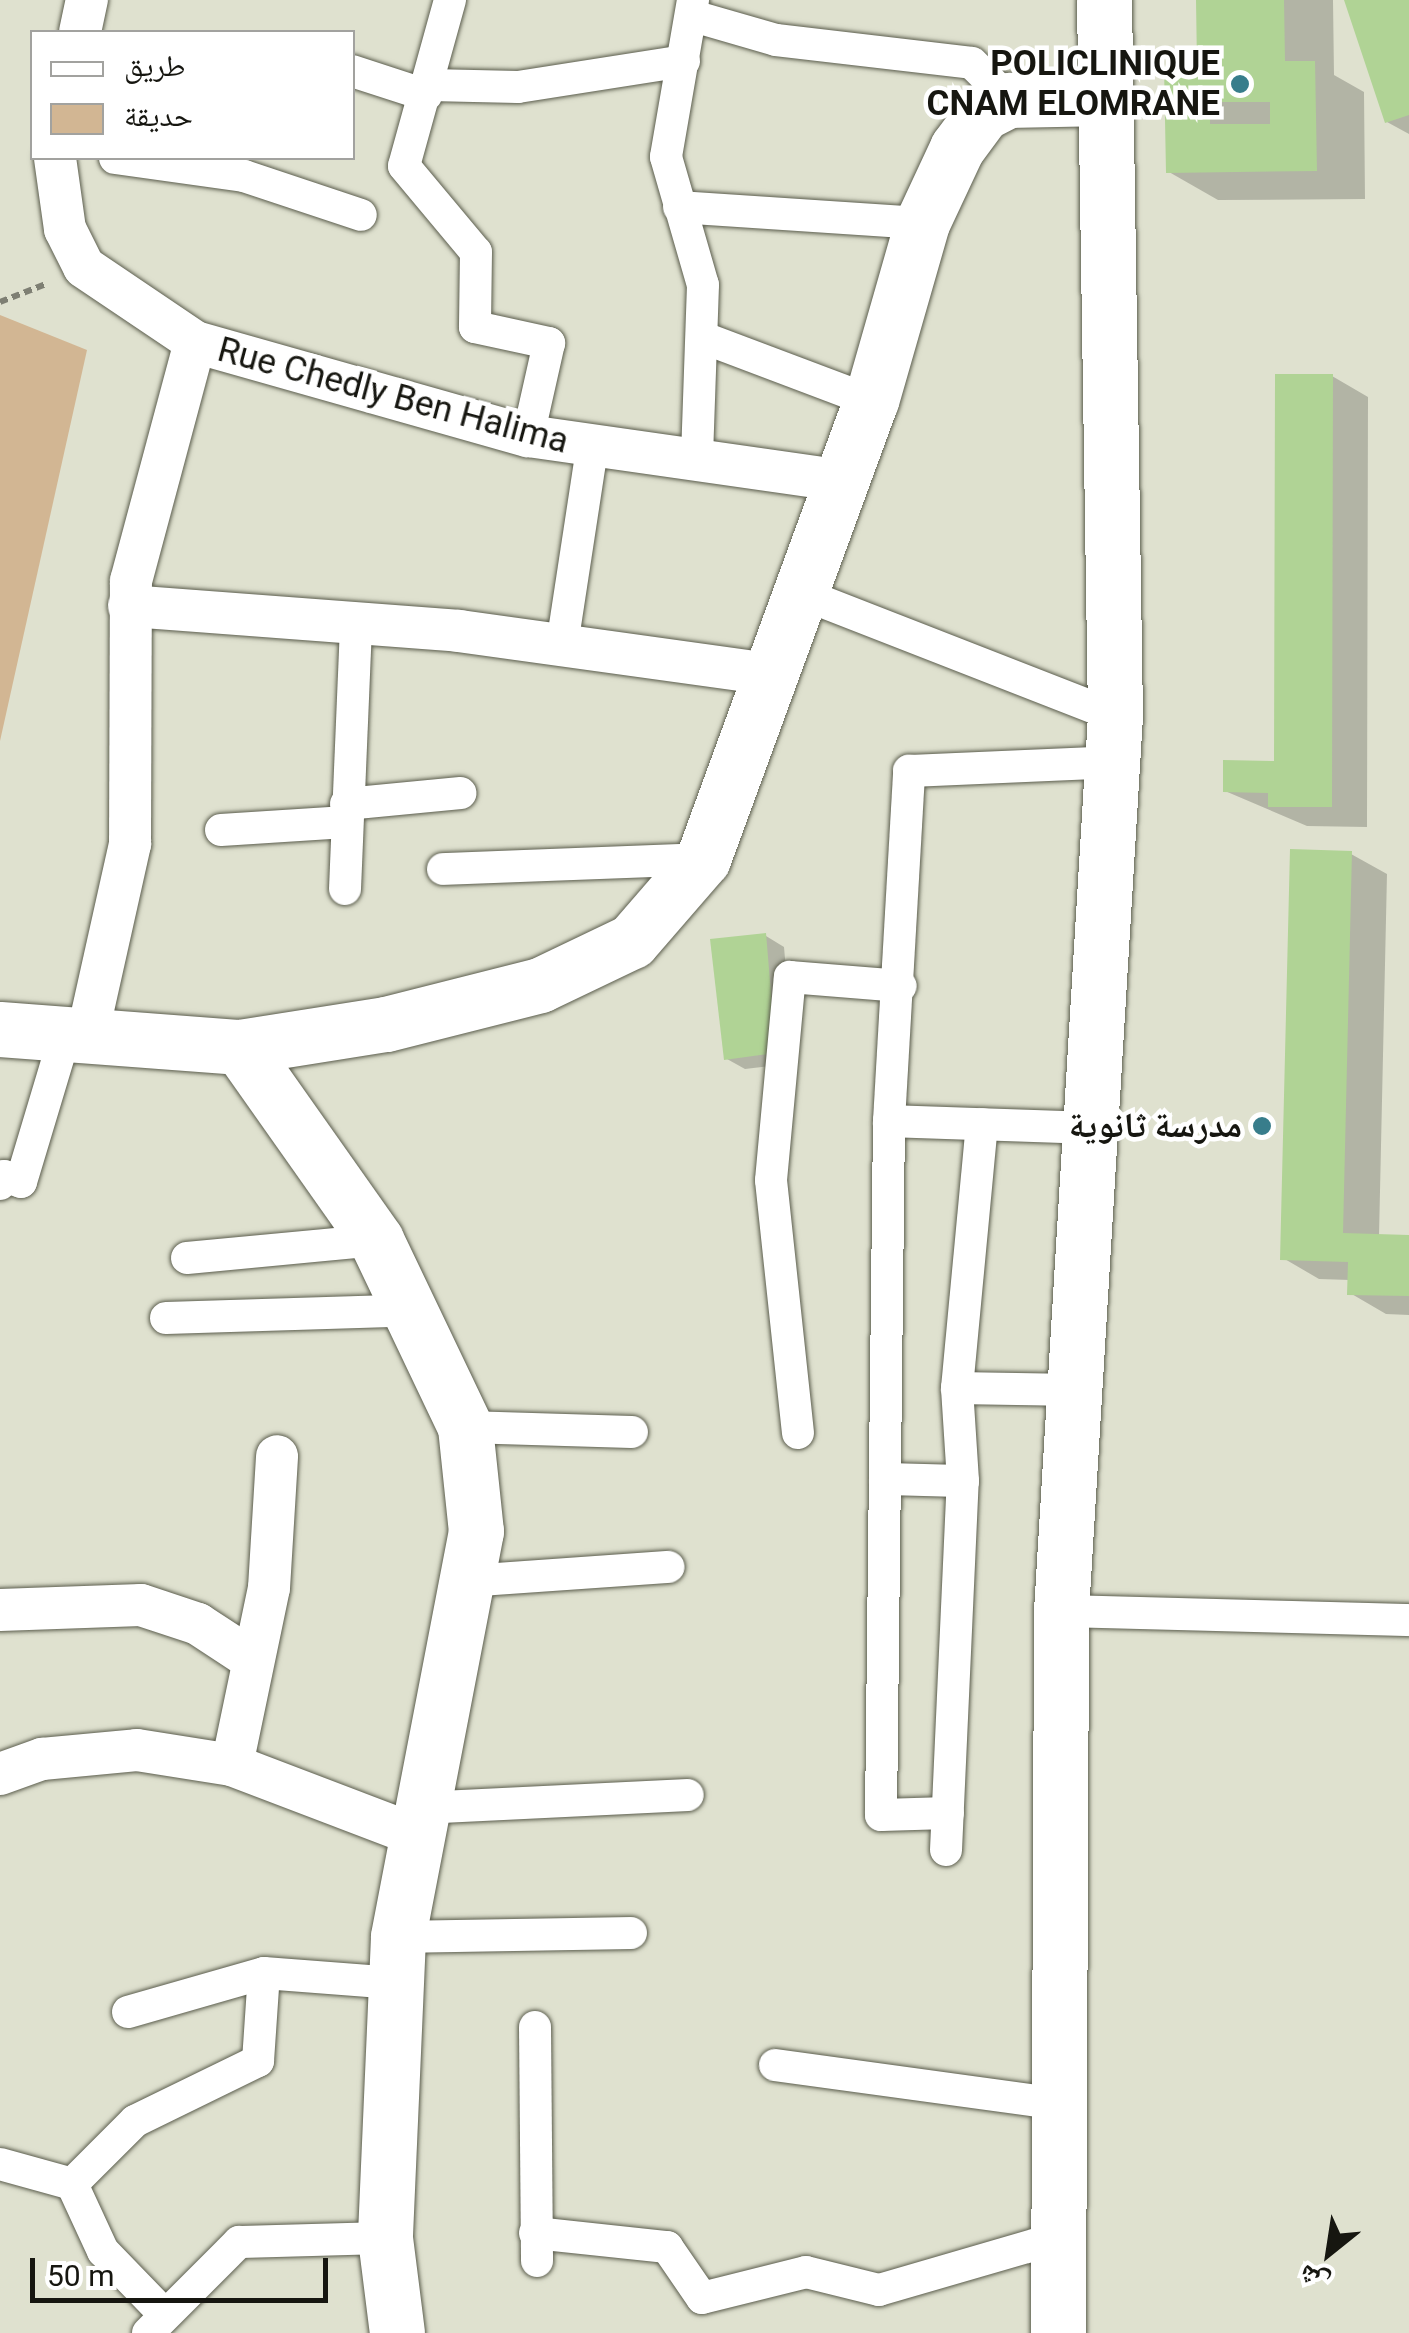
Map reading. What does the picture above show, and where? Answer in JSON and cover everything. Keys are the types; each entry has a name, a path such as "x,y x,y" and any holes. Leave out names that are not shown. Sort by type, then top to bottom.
{"street":[{"path":"80,30 87,0"},
{"path":"450,0 404,166 476,252 475,327 549,342 528,436"},
{"path":"1058,2333 1055,2239 1061,1612 1114,739 1104,0"},
{"path":"697,459 703,285 666,156 693,8 776,40 972,64 1009,100"},
{"path":"355,72 428,90 518,87 684,60"},
{"path":"0,1029 240,1047 386,1024 590,968 632,940 703,859 871,401 922,223 970,129 1009,100 1104,98"},
{"path":"55,160 65,228 84,267"},
{"path":"129,160 244,176 360,214"},
{"path":"679,207 922,223"},
{"name":"Rue Chedly Ben Halima","path":"84,267 195,342 528,436 840,480"},
{"path":"704,338 871,401"},
{"path":"0,1184 4,1176 22,1182 77,1032 130,844 129,606 195,342"},
{"path":"562,645 592,448"},
{"path":"800,593 1114,739"},
{"path":"129,606 562,645 768,674"},
{"path":"345,888 356,625"},
{"path":"948,1813 882,1815 889,1121 901,986 909,772 1114,739"},
{"path":"221,830 460,793"},
{"path":"444,869 703,859"},
{"path":"798,1433 771,1180 790,977 901,986"},
{"path":"240,1047 376,1240 414,1310 465,1427 476,1531 418,1821 397,1960 385,2238 396,2333"},
{"path":"889,1121 1092,1128"},
{"path":"946,1850 962,1481 957,1388 982,1124"},
{"path":"188,1258 376,1240"},
{"path":"166,1318 414,1310"},
{"path":"957,1388 1076,1390"},
{"path":"465,1427 632,1432"},
{"path":"232,1764 269,1588 276,1456"},
{"path":"885,1479 962,1481"},
{"path":"467,1581 669,1567"},
{"path":"0,1610 141,1605 198,1624 253,1660"},
{"path":"1061,1612 1409,1620"},
{"path":"0,1774 42,1758 138,1750 232,1764 418,1821 688,1796"},
{"path":"128,2012 264,1973 631,1934"},
{"path":"72,2184 135,2121 258,2061 264,1973"},
{"path":"535,2027 536,2247 667,2247 702,2298 806,2272 879,2290 1055,2239"},
{"path":"775,2065 1058,2104"},
{"path":"0,2164 72,2184 103,2251 156,2323 239,2242 385,2238"}],"path":[{"path":"0,302 84,267"}],"green space":[{"path":"0,315 87,350 0,741"}],"building":[{"name":"POLICLINIQUE CNAM ELOMRANE","path":"1196,0 1284,0 1285,61 1315,61 1317,171 1166,173 1164,66 1197,66","holes":["1210,102 1270,102 1270,124 1210,124"]},
{"path":"1344,0 1409,0 1409,115 1385,123"},
{"path":"1275,374 1333,374 1332,807 1268,807 1268,793 1223,792 1223,760 1274,761"},
{"path":"1290,849 1352,851 1343,1233 1409,1235 1409,1296 1347,1295 1348,1262 1280,1260"},
{"path":"766,933 776,1053 724,1060 710,939"}],"place":[{"name":"POLICLINIQUE CNAM ELOMRANE","path":"1240,84"},
{"name":"مدرسة ثانوية","path":"1262,1126"}]}
